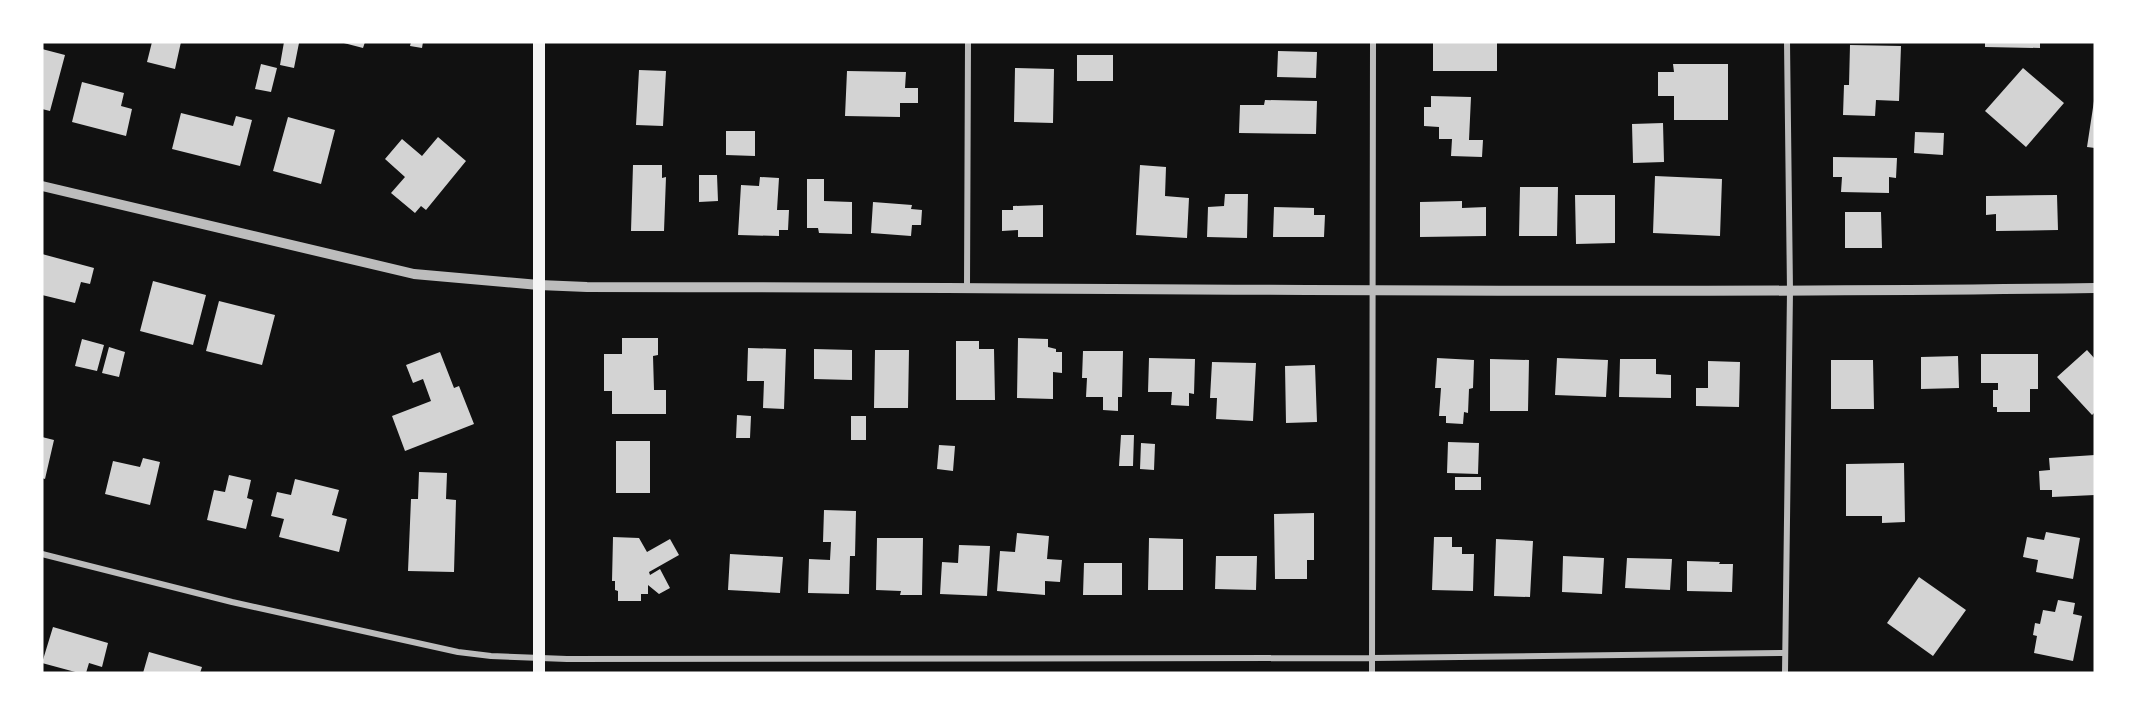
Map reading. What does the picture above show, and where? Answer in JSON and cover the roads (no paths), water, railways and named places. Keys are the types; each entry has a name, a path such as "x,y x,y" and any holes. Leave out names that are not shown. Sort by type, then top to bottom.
{"main road":[{"path":"539,42 539,673"}],"street":[{"path":"967,287 968,42"},
{"path":"1372,673 1373,42"},
{"path":"1785,673 1790,291 1787,42"},
{"path":"42,186 414,274 539,285 1372,292 2095,288"},
{"path":"42,554 232,602 458,652 491,656 539,658 1372,658 1785,652"}]}
